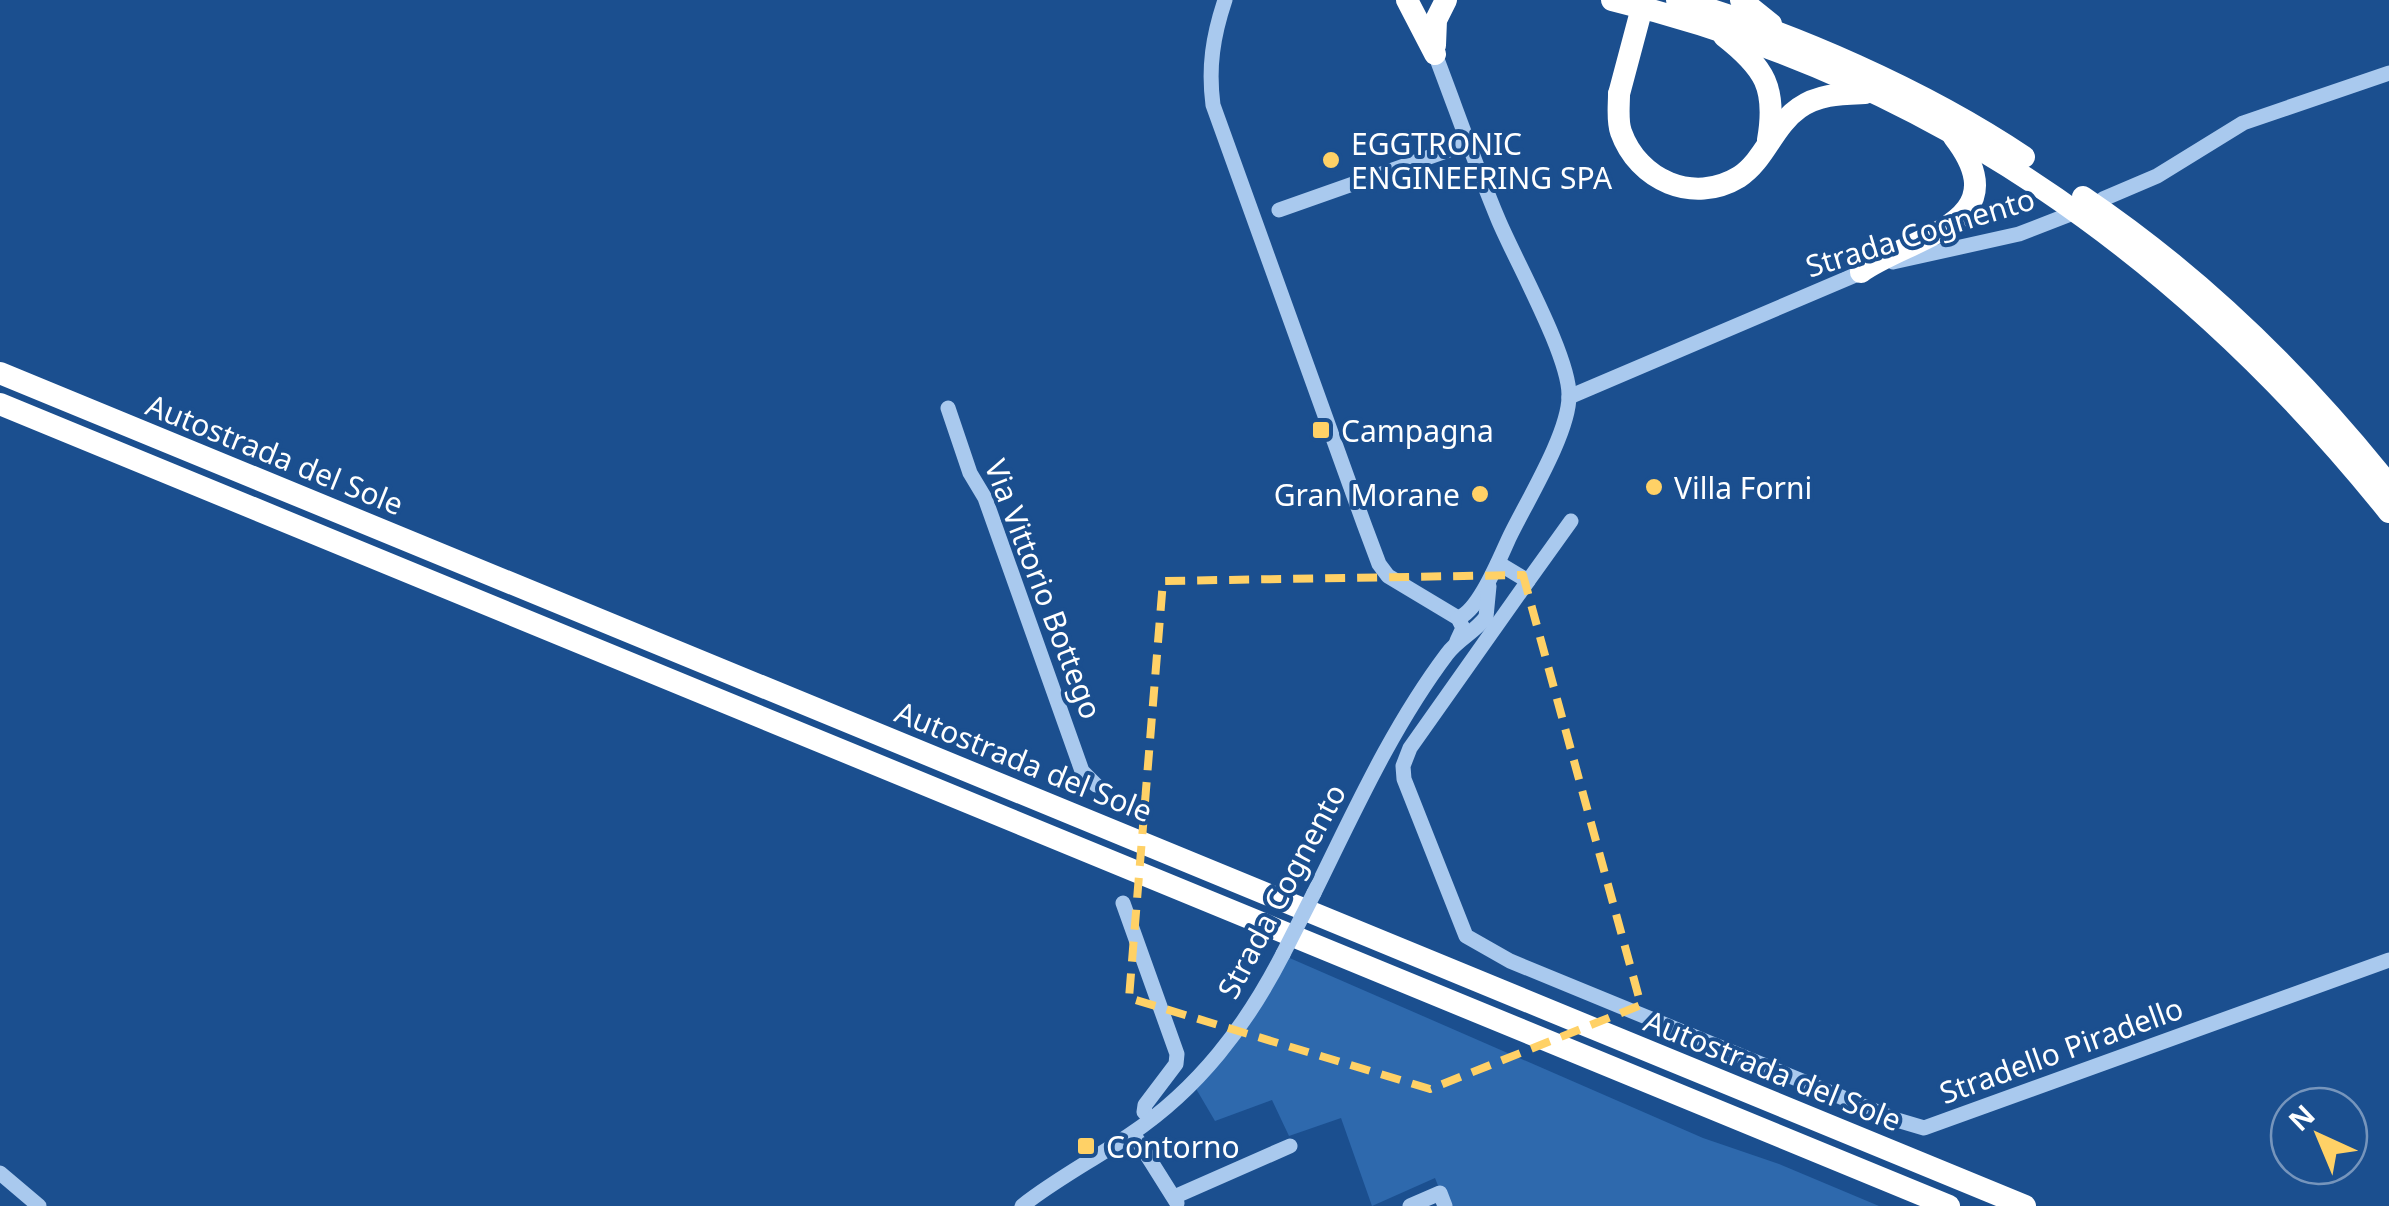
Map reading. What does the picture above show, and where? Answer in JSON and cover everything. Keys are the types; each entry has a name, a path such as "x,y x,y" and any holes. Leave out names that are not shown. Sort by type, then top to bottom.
{"highway":[{"path":"1407,0 1435,54"},
{"path":"1435,54 1436,20 1446,0"},
{"path":"1612,0 1761,43 1875,93 1994,156 2087,219 2174,286 2234,339 2292,398 2389,512"},
{"path":"1644,0 1619,94 1619,128 1640,167 1672,186 1721,186 1752,166 1787,118 1812,100 1828,95 1875,93"},
{"path":"1677,0 1790,38 1900,88 2000,142 2133,233 2209,295 2302,384 2389,486"},
{"path":"1741,0 1790,38"},
{"path":"1713,28 1748,57 1766,80 1772,106 1767,144"},
{"path":"1860,272 1881,258 1948,229 1968,210 1974,178 1966,152 1952,134"},
{"name":"Autostrada del Sole","path":"0,374 2025,1206"},
{"name":"Autostrada del Sole","path":"0,404 1949,1206"}],"street":[{"path":"1225,0 1214,31 1209,77 1214,104 1379,564 1396,582 1460,621"},
{"path":"1435,54 1557,351 1570,397"},
{"path":"2103,199 2156,176 2243,122 2389,73"},
{"path":"1279,210 1469,143"},
{"name":"Strada Cognento","path":"1457,641 1460,621 1474,608 1563,426 1570,397 1860,272 2020,234 2068,215"},
{"name":"Via Vittorio Bottego","path":"948,408 970,473 985,498 1082,771 1096,784"},
{"path":"1495,568 1528,581 1571,521"},
{"name":"Strada Cognento","path":"1022,1206 1042,1200 1136,1138 1228,1044 1257,1005 1372,778 1457,641 1486,618 1495,568"},
{"name":"Stradello Piradello","path":"1528,581 1410,748 1403,766 1404,779 1466,936 1510,960 1924,1128 2389,960"},
{"path":"1123,903 1177,1054 1176,1064 1144,1106 1151,1119"},
{"path":"1136,1138 1177,1202 1290,1146"},
{"path":"0,1173 39,1206"},
{"path":"1410,1206 1440,1194 1445,1206"}],"highlighted area":[{"path":"1523,575 1641,1005 1430,1089 1129,998 1163,581"}],"shaded area":[{"path":"1285,956 1703,1138 1779,1164 1879,1206 1446,1206 1435,1178 1372,1206 1341,1118 1289,1136 1272,1100 1215,1121 1195,1087"}],"place":[{"name":"EGGTRONIC ENGINEERING SPA","path":"1331,160"},
{"name":"Campagna","path":"1321,430"},
{"name":"Villa Forni","path":"1654,487"},
{"name":"Gran Morane","path":"1480,494"},
{"name":"Contorno","path":"1086,1146"}]}
